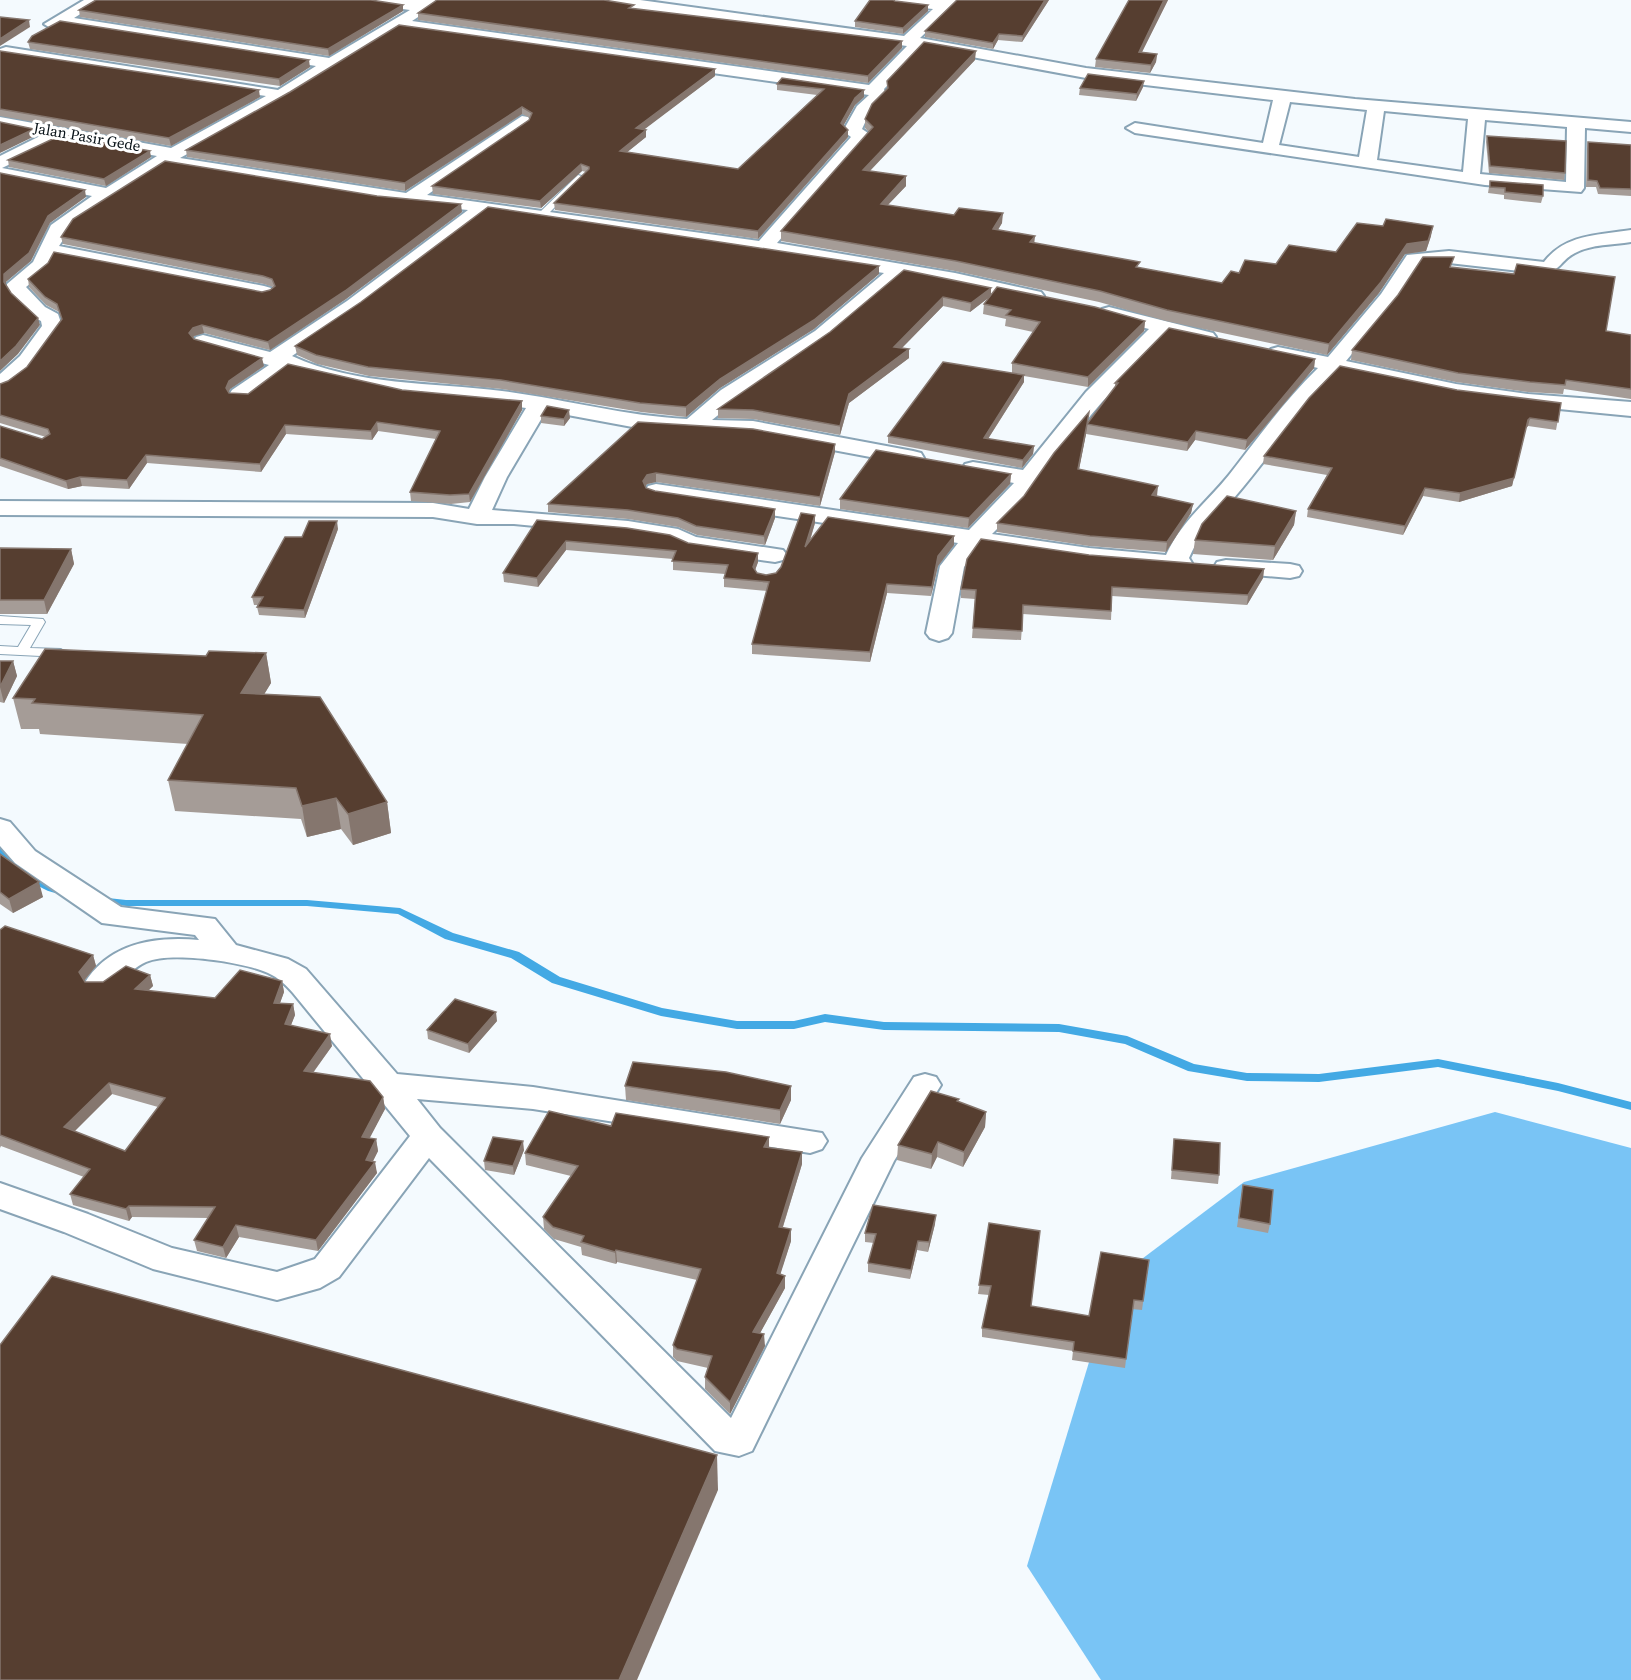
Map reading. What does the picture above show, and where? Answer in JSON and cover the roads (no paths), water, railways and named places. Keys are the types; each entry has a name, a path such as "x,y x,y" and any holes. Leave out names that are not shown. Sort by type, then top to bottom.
{"street":[{"path":"41,31 95,0"},
{"path":"374,0 431,3"},
{"path":"606,0 913,42 1086,74 1376,106 1631,127"},
{"path":"895,0 949,3"},
{"path":"0,385 27,360 52,326 51,318 38,310 16,288 17,284 41,265 58,229 78,212 169,157 333,64 431,3"},
{"path":"764,247 862,135 852,131 863,110 878,96 875,88 949,3"},
{"path":"58,21 333,64"},
{"path":"396,24 589,49 876,91"},
{"path":"10,45 284,93"},
{"path":"1270,148 1283,95"},
{"path":"1367,164 1376,106"},
{"path":"1471,177 1477,114"},
{"path":"409,199 522,121"},
{"name":"Jalan Pasir Gede","path":"0,122 62,132 169,157 409,199 484,207 764,247 955,279 1055,301"},
{"path":"1135,128 1367,164 1575,188 1576,122"},
{"path":"0,163 62,132"},
{"path":"0,173 108,194"},
{"path":"240,394 484,207"},
{"path":"1194,564 1187,535 1236,481 1298,399 1332,365 1388,298 1413,259 1449,257 1545,268 1551,266 1576,244 1631,236"},
{"path":"48,250 264,292"},
{"path":"694,424 729,395 822,335 899,270"},
{"path":"1088,308 1162,328 1220,340"},
{"path":"939,633 952,566 976,536 1014,499 1027,478 1094,397 1162,328"},
{"path":"202,340 361,382 420,392 501,397 654,424 753,428 929,461"},
{"path":"1254,348 1466,391 1631,409"},
{"path":"477,517 496,477 539,404"},
{"path":"951,465 1027,478"},
{"path":"656,491 791,512 976,536 1089,555 1290,571"},
{"path":"0,508 29,510 189,508 433,510 477,517 514,517 628,528 678,536 689,543 771,565 791,512"},
{"path":"0,828 25,857 113,916 204,926 226,953"},
{"path":"99,984 141,952 159,949 226,953 266,961 290,972 390,1084 429,1136 728,1440 733,1441 739,1440 879,1158 925,1085"},
{"path":"390,1084 533,1098 810,1141"},
{"path":"0,1196 76,1223 165,1260 277,1286 307,1278 327,1268 429,1136"}],"lane":[{"path":"542,215 584,175"},
{"path":"0,620 39,622 22,651"},
{"path":"0,650 69,653"}],"waterway":[{"path":"0,848 26,874 58,891"},
{"path":"99,900 126,903 307,903 400,911 449,936 515,955 556,980 661,1012 737,1025 794,1025 825,1018 884,1026 1059,1028 1127,1040 1192,1068 1247,1077 1319,1078 1438,1063 1558,1087 1631,1106"}]}
